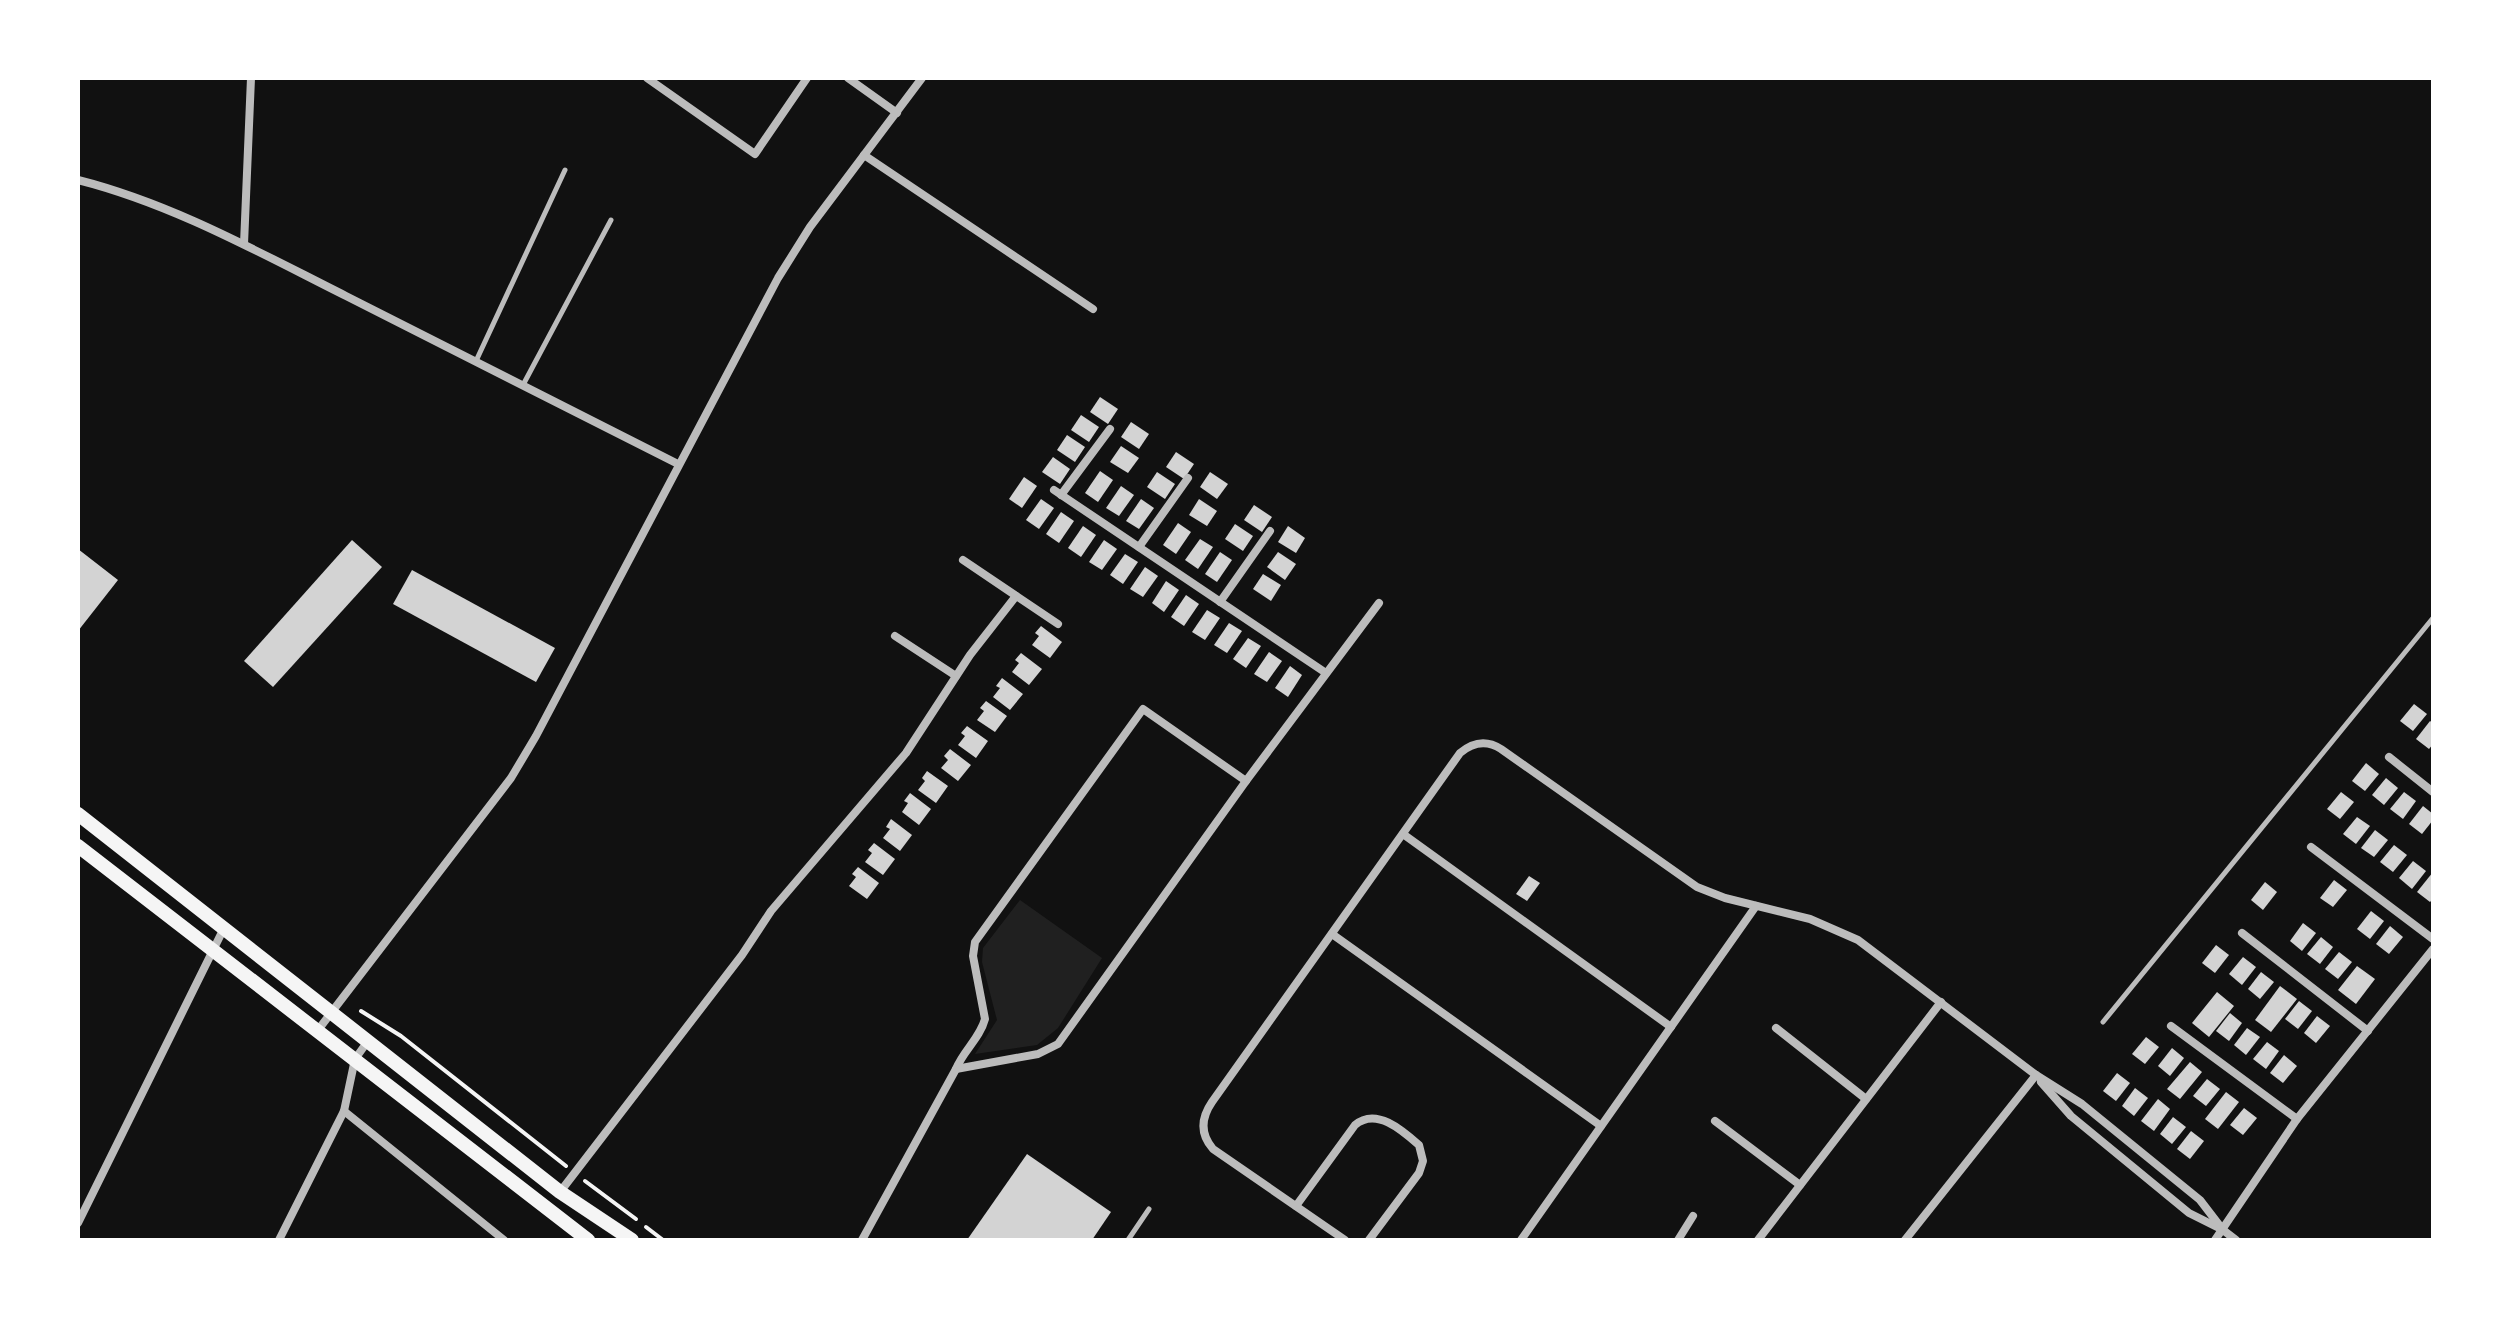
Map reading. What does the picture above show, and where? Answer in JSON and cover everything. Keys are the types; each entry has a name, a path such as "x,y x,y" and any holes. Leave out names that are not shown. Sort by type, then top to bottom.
{"main road":[{"path":"78,814 560,1192 632,1240"},
{"path":"78,846 588,1240"}],"street":[{"path":"244,244 251,78"},
{"path":"647,78 755,154 806,79"},
{"path":"848,78 897,113"},
{"path":"318,1030 511,778 789,259 922,78"},
{"path":"864,155 1093,309"},
{"path":"78,180 139,199 244,244 678,464"},
{"path":"1110,429 1058,492 1326,673"},
{"path":"1139,547 1188,478"},
{"path":"1220,602 1270,531"},
{"path":"963,560 1058,624"},
{"path":"560,1192 742,955 771,911 906,753 956,676 1016,596"},
{"path":"956,1069 1038,1054 1058,1044 1246,781 1379,603"},
{"path":"895,636 956,676"},
{"path":"862,1240 966,1049 982,1028 985,1019 973,956 975,942 1143,709 1246,781"},
{"path":"1343,1239 1213,1149 1203,1129 1206,1110 1460,753 1479,743 1495,745 1697,887 1810,919 1858,940 2036,1075 2082,1104 2200,1200 2223,1230"},
{"path":"2389,757 2433,792"},
{"path":"1403,834 1671,1027"},
{"path":"2311,847 2433,939"},
{"path":"1521,1240 1756,906"},
{"path":"78,1223 224,928"},
{"path":"2242,933 2368,1031"},
{"path":"1332,934 1601,1126"},
{"path":"2215,1240 2297,1119 2433,949"},
{"path":"1758,1240 1941,1002"},
{"path":"2171,1026 2297,1119"},
{"path":"1776,1028 1866,1099"},
{"path":"279,1240 344,1111 355,1059 368,1041"},
{"path":"2036,1075 2071,1116 2189,1213 2236,1240"},
{"path":"1905,1240 2036,1075"},
{"path":"344,1111 504,1240"},
{"path":"1296,1206 1355,1125 1369,1117 1382,1119 1415,1141 1422,1150 1423,1161 1419,1173 1369,1240"},
{"path":"1715,1121 1800,1185"},
{"path":"1678,1240 1693,1216"}],"lane":[{"path":"475,362 565,170"},
{"path":"523,386 611,220"},
{"path":"2103,1022 2433,618"},
{"path":"1128,1240 1149,1209"}],"path":[{"path":"361,1011 401,1036 663,1240"}],"shaded area":[{"path":"1020,900 1102,958 1058,1028 1037,1045 975,1054 997,1020 982,962 983,948"}],"building":[{"path":"1100,397 1118,409 1108,424 1090,412"},
{"path":"1081,415 1099,427 1089,442 1071,430"},
{"path":"1131,422 1149,434 1139,449 1121,437"},
{"path":"1067,435 1085,447 1075,462 1057,450"},
{"path":"1121,446 1139,458 1128,473 1110,462"},
{"path":"1176,452 1194,464 1184,479 1166,467"},
{"path":"1053,457 1070,469 1060,484 1042,472"},
{"path":"1100,471 1113,480 1098,502 1085,493"},
{"path":"1157,472 1175,484 1165,499 1147,487"},
{"path":"1210,472 1228,484 1217,499 1200,487"},
{"path":"1024,477 1037,486 1022,508 1009,499"},
{"path":"1121,486 1134,495 1119,516 1106,508"},
{"path":"1041,499 1054,508 1039,529 1026,520"},
{"path":"1141,499 1154,508 1139,529 1126,521"},
{"path":"1199,499 1217,511 1207,526 1189,515"},
{"path":"1254,505 1272,517 1262,532 1244,520"},
{"path":"1061,512 1074,521 1059,543 1046,534"},
{"path":"1178,523 1191,532 1176,554 1163,545"},
{"path":"1235,524 1253,536 1243,551 1225,539"},
{"path":"1083,526 1096,535 1081,557 1068,548"},
{"path":"1288,526 1305,538 1296,553 1278,542"},
{"path":"1200,539 1213,547 1198,569 1185,560"},
{"path":"352,540 382,567 273,687 244,661"},
{"path":"1104,540 1117,549 1102,570 1089,562"},
{"path":"78,549 118,580 78,631"},
{"path":"1220,552 1232,560 1217,582 1205,574"},
{"path":"1278,552 1296,564 1285,580 1267,567"},
{"path":"1125,554 1138,562 1123,584 1110,575"},
{"path":"1145,567 1158,576 1143,597 1130,589"},
{"path":"412,570 555,648 536,682 393,604"},
{"path":"1263,574 1281,585 1271,601 1253,589"},
{"path":"1166,581 1179,590 1164,612 1152,603"},
{"path":"1186,595 1199,604 1184,626 1171,617"},
{"path":"1207,610 1220,618 1205,640 1192,632"},
{"path":"1229,623 1242,631 1227,653 1214,645"},
{"path":"1041,626 1062,642 1050,658 1032,645 1039,636 1035,633"},
{"path":"1248,638 1261,646 1246,668 1233,659"},
{"path":"1269,652 1282,661 1267,682 1254,674"},
{"path":"1021,653 1042,669 1029,685 1012,672 1019,663 1015,660"},
{"path":"1290,666 1302,675 1288,697 1275,688"},
{"path":"1002,678 1023,694 1010,710 993,697 1000,688 996,686"},
{"path":"986,701 1007,716 995,732 977,720 984,711 980,708"},
{"path":"2414,704 2427,714 2413,731 2400,721"},
{"path":"2430,721 2433,723 2433,744 2429,749 2416,739"},
{"path":"967,726 988,741 976,758 958,745 965,736 961,733"},
{"path":"950,749 971,765 958,781 941,768 948,760 944,756"},
{"path":"2366,763 2379,774 2365,791 2352,781"},
{"path":"927,771 948,786 936,803 918,790 925,781 922,778"},
{"path":"2386,778 2398,788 2384,805 2372,795"},
{"path":"2341,792 2354,802 2340,819 2327,809"},
{"path":"2404,792 2416,801 2403,819 2390,809"},
{"path":"910,793 931,809 919,825 902,812 908,803 904,801"},
{"path":"2423,806 2433,814 2433,820 2422,834 2409,824"},
{"path":"2357,817 2370,826 2356,844 2343,834"},
{"path":"891,819 912,835 900,851 883,838 890,829 886,827"},
{"path":"2375,830 2388,840 2374,857 2361,848"},
{"path":"874,843 895,859 883,875 865,862 872,853 868,850"},
{"path":"2394,845 2407,855 2393,872 2380,862"},
{"path":"2413,861 2426,871 2412,889 2399,878"},
{"path":"858,867 879,883 867,899 849,886 856,877 852,874"},
{"path":"2433,872 2433,899 2430,902 2417,892"},
{"path":"1529,876 1540,883 1527,901 1516,894"},
{"path":"2334,880 2347,890 2333,907 2320,898"},
{"path":"2265,882 2277,892 2263,910 2251,900"},
{"path":"2371,911 2384,921 2370,939 2357,929"},
{"path":"2303,923 2316,933 2302,951 2290,941"},
{"path":"2390,926 2403,937 2389,954 2376,944"},
{"path":"2321,937 2333,947 2320,964 2307,954"},
{"path":"2216,945 2229,955 2215,973 2202,963"},
{"path":"2339,952 2352,962 2338,979 2325,969"},
{"path":"2243,957 2256,967 2242,985 2229,974"},
{"path":"2357,966 2375,979 2356,1004 2338,990"},
{"path":"2261,972 2274,982 2260,999 2248,989"},
{"path":"2280,986 2297,999 2271,1032 2255,1020"},
{"path":"2217,992 2234,1006 2209,1037 2192,1023"},
{"path":"2299,1001 2312,1011 2298,1029 2285,1019"},
{"path":"2230,1013 2242,1023 2229,1041 2216,1031"},
{"path":"2317,1016 2330,1026 2316,1043 2304,1033"},
{"path":"2247,1028 2260,1037 2246,1055 2234,1045"},
{"path":"2146,1037 2159,1047 2145,1064 2132,1054"},
{"path":"2267,1042 2279,1051 2266,1069 2253,1059"},
{"path":"2172,1048 2184,1058 2170,1076 2158,1066"},
{"path":"2284,1055 2297,1066 2283,1083 2270,1073"},
{"path":"2190,1062 2202,1072 2180,1099 2167,1089"},
{"path":"2117,1073 2130,1083 2116,1101 2103,1091"},
{"path":"2207,1079 2220,1089 2206,1106 2193,1096"},
{"path":"2135,1088 2148,1098 2134,1116 2122,1106"},
{"path":"2226,1092 2239,1102 2218,1129 2205,1119"},
{"path":"2158,1099 2170,1109 2154,1131 2141,1121"},
{"path":"2244,1108 2257,1118 2243,1135 2230,1125"},
{"path":"2173,1117 2186,1127 2172,1144 2160,1134"},
{"path":"2191,1131 2204,1141 2190,1159 2177,1149"},
{"path":"1027,1154 1111,1212 1092,1240 967,1240"}]}
